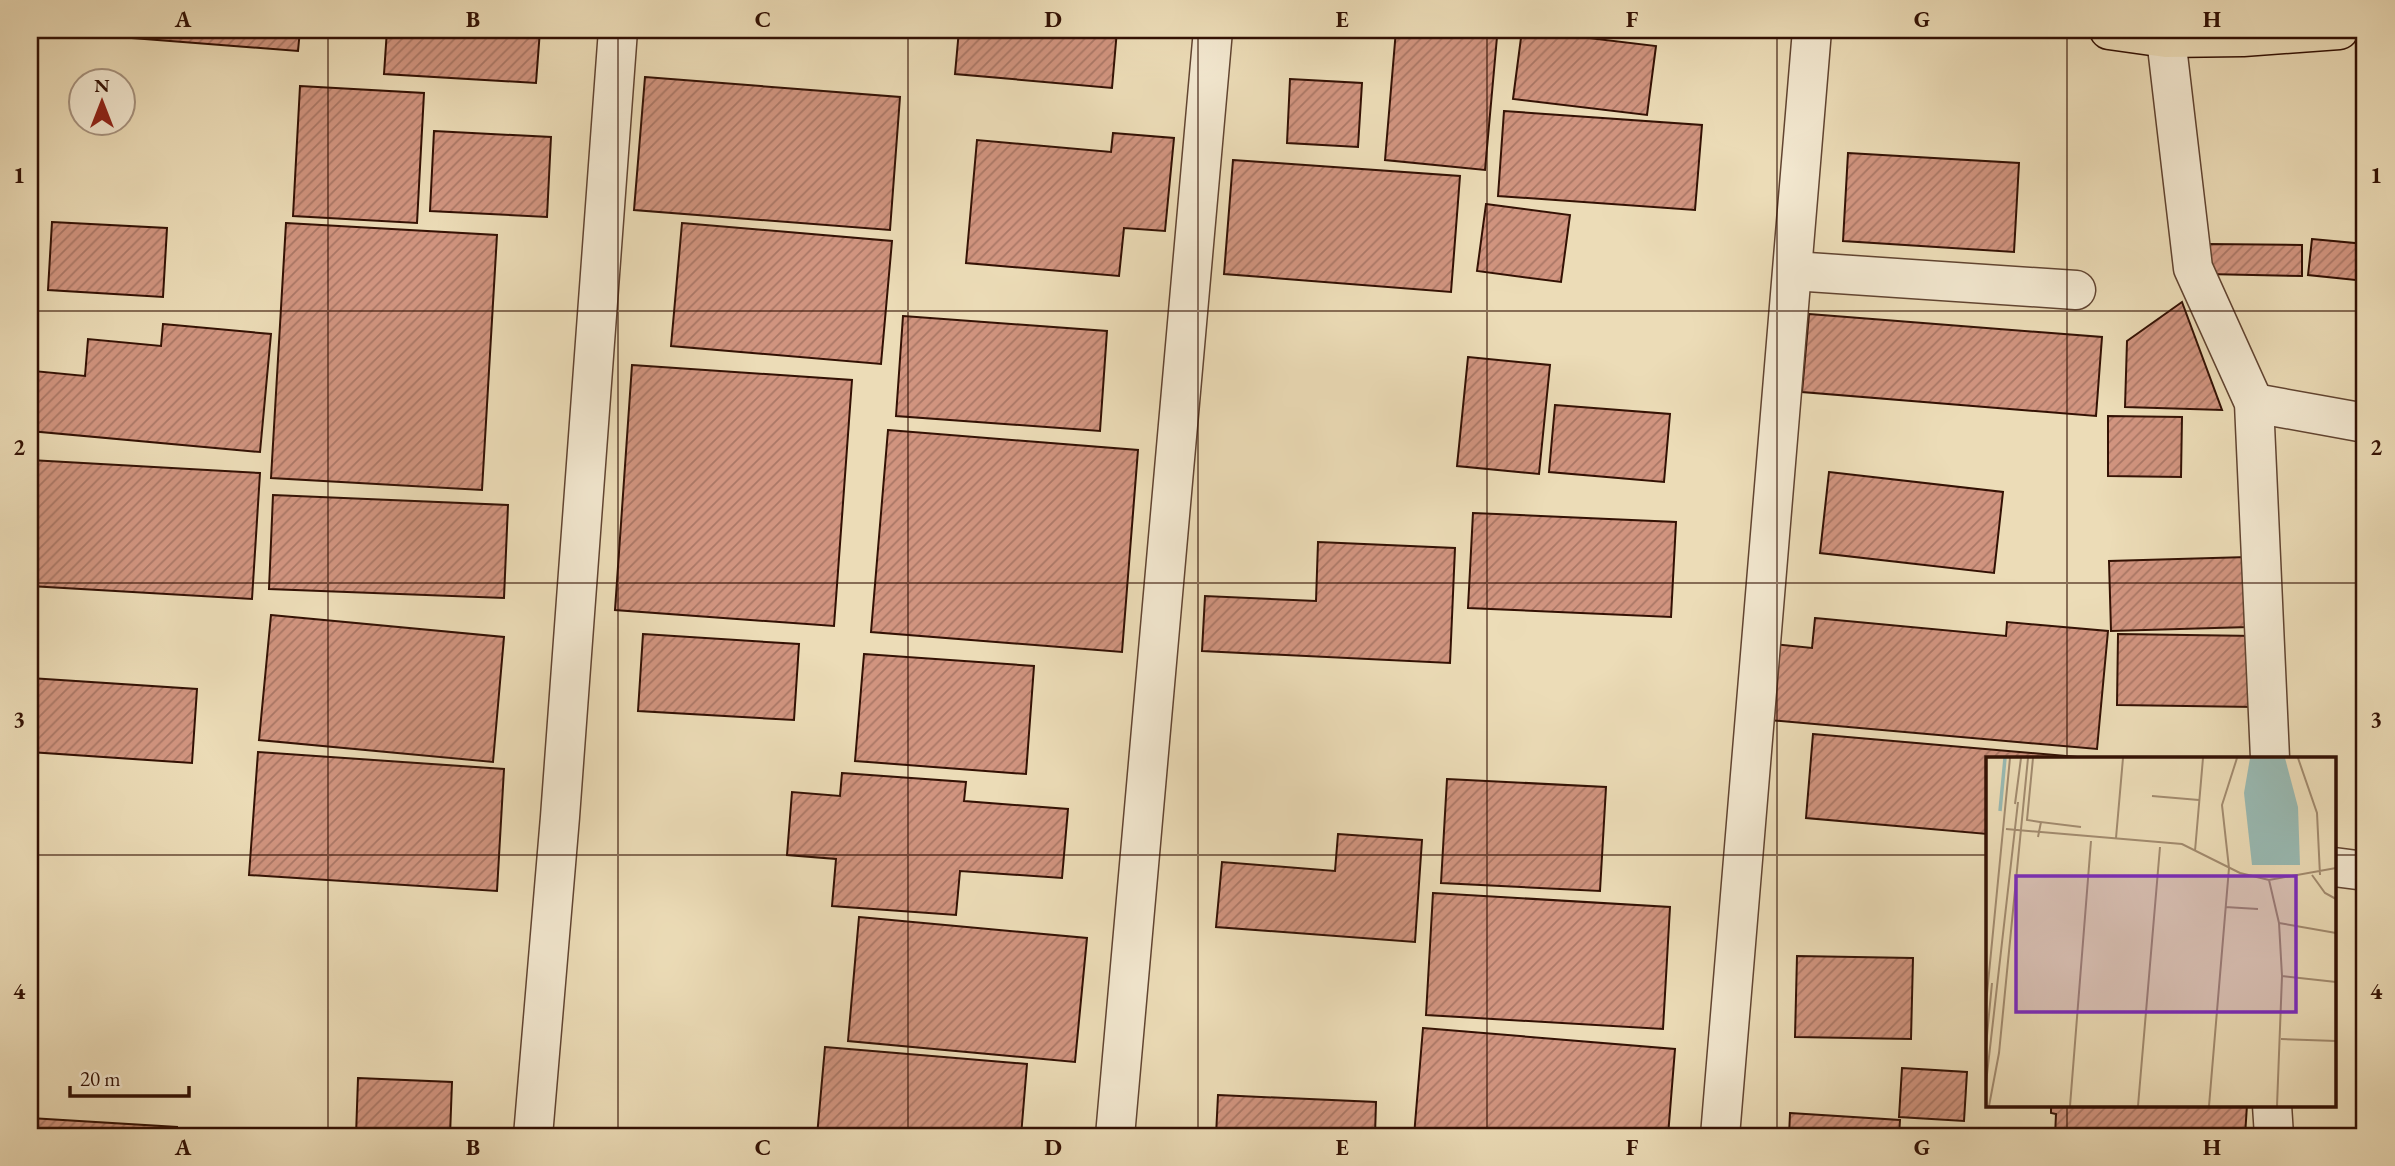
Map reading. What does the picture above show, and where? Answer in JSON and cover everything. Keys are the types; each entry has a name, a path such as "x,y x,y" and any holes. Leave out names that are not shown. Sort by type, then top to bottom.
{"main road":[{"path":"2109,30 2165,38 2243,37 2339,30"}],"street":[{"path":"534,1136 618,30"},
{"path":"1115,1136 1213,30"},
{"path":"1720,1136 1812,30"},
{"path":"2165,38 2193,268 2254,403 2270,757"},
{"path":"1793,271 2076,290"},
{"path":"2254,403 2365,422"},
{"path":"2336,867 2365,871"},
{"path":"2272,1106 2274,1136"}],"building":[{"path":"56,30 300,30 298,51"},
{"path":"387,30 540,30 536,83 384,74"},
{"path":"959,30 1117,30 1112,88 955,74"},
{"path":"1396,30 1497,37 1485,170 1385,160"},
{"path":"1522,30 1656,46 1647,115 1513,99"},
{"path":"645,77 900,97 890,230 634,210"},
{"path":"1290,79 1362,83 1358,147 1287,143"},
{"path":"300,86 424,93 417,223 293,216"},
{"path":"1504,111 1702,125 1695,210 1498,196"},
{"path":"434,131 551,137 547,217 430,211"},
{"path":"1113,133 1174,138 1165,231 1124,228 1119,276 966,263 977,140 1111,152"},
{"path":"1848,153 2019,163 2014,252 1843,241"},
{"path":"1233,160 1460,176 1451,292 1224,274"},
{"path":"1486,204 1570,215 1561,282 1477,271"},
{"path":"52,222 167,228 163,297 48,290"},
{"path":"286,223 497,235 482,490 271,478"},
{"path":"682,223 892,241 881,364 671,346"},
{"path":"2312,239 2365,244 2365,281 2308,275"},
{"path":"2207,244 2302,245 2302,276 2206,274"},
{"path":"2182,302 2222,410 2125,407 2127,341"},
{"path":"1809,314 2102,337 2096,416 1802,392"},
{"path":"903,316 1107,331 1100,431 896,416"},
{"path":"163,324 271,334 260,452 30,431 34,371 85,376 88,339 161,346"},
{"path":"1468,357 1550,365 1539,474 1457,466"},
{"path":"632,365 852,380 834,626 615,610"},
{"path":"1555,405 1670,414 1664,482 1549,472"},
{"path":"2108,416 2182,417 2181,477 2108,476"},
{"path":"888,430 1138,450 1122,652 871,632"},
{"path":"30,460 260,473 252,599 30,586"},
{"path":"1829,472 2003,492 1994,573 1820,553"},
{"path":"273,495 508,505 504,598 269,589"},
{"path":"1473,513 1676,522 1671,617 1468,608"},
{"path":"1318,542 1455,548 1450,663 1202,651 1205,596 1316,601"},
{"path":"2247,557 2249,627 2111,631 2109,561"},
{"path":"271,615 504,637 493,762 259,740"},
{"path":"1815,618 2006,636 2007,622 2108,631 2097,749 1758,719 1765,643 1812,648"},
{"path":"643,634 799,644 794,720 638,711"},
{"path":"2118,634 2256,636 2255,707 2117,705"},
{"path":"864,654 1034,666 1026,774 855,761"},
{"path":"30,678 197,689 192,763 30,752"},
{"path":"1813,734 2078,757 1986,757 1986,834 1806,818"},
{"path":"258,752 504,769 497,891 249,875"},
{"path":"842,773 966,782 964,801 1068,809 1062,878 960,871 956,915 832,906 836,859 787,855 792,792 840,796"},
{"path":"1447,779 1606,787 1600,891 1441,883"},
{"path":"1338,834 1422,840 1415,942 1216,927 1222,862 1335,871"},
{"path":"1433,893 1670,907 1663,1029 1426,1015"},
{"path":"859,917 1087,938 1075,1062 848,1041"},
{"path":"1797,956 1913,958 1911,1039 1795,1037"},
{"path":"1423,1028 1675,1049 1668,1136 1414,1136"},
{"path":"825,1047 1027,1064 1021,1136 817,1136"},
{"path":"1902,1068 1967,1072 1964,1121 1899,1117"},
{"path":"358,1078 452,1082 450,1136 356,1136"},
{"path":"1218,1095 1376,1102 1375,1136 1216,1136"},
{"path":"2051,1106 2247,1106 2245,1136 2179,1136 2099,1130 2099,1136 2055,1136 2056,1114 2051,1113"},
{"path":"1790,1113 1900,1120 1899,1136 1789,1136"},
{"path":"30,1118 177,1127 176,1136 30,1136"}]}
